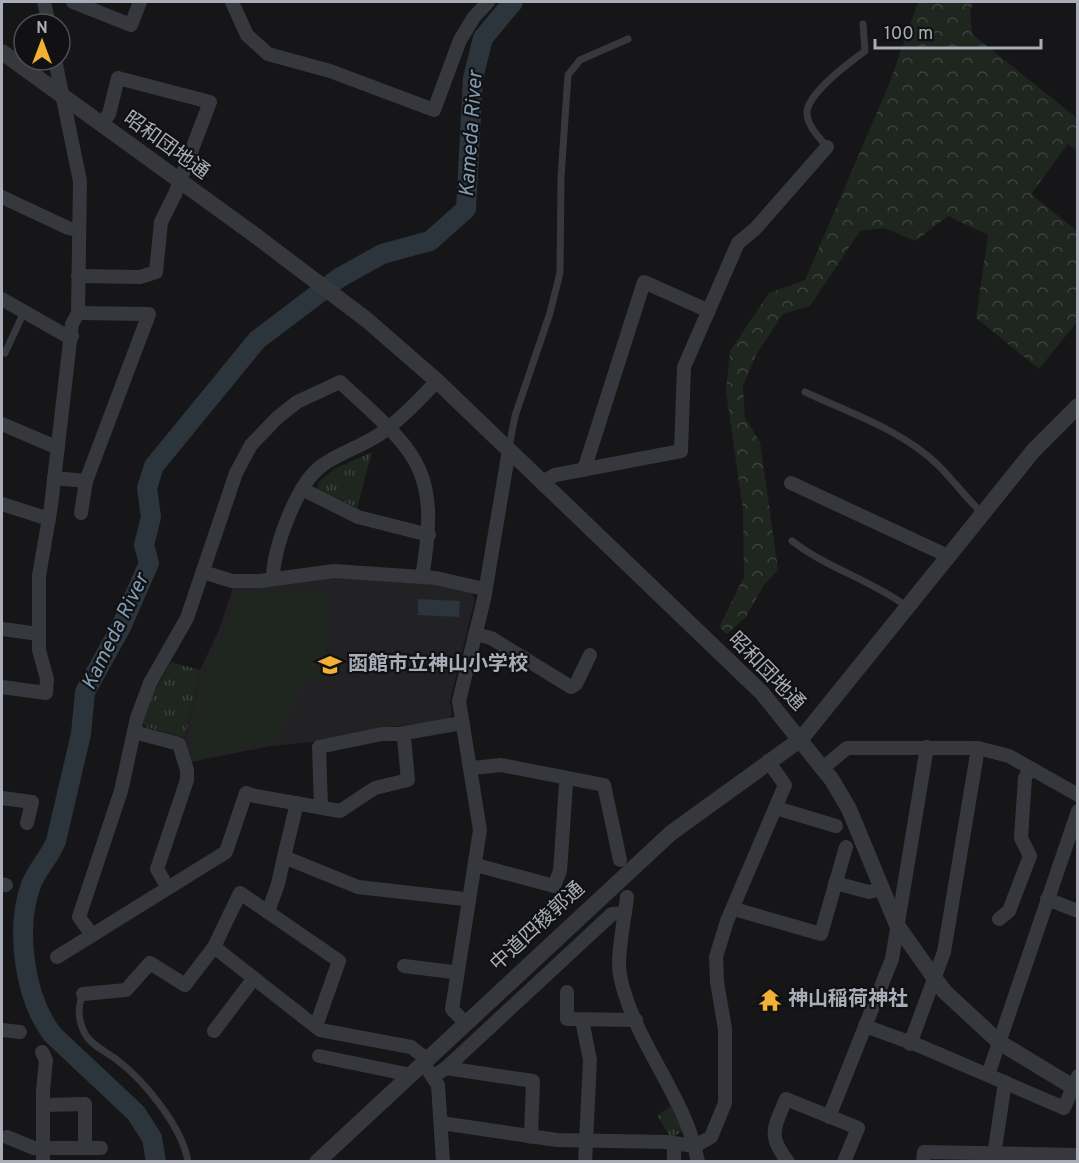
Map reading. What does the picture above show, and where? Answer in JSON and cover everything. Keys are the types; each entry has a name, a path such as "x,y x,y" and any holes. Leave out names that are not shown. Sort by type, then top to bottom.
{"street":[{"path":"74,2 131,24 140,2"},
{"path":"232,2 247,35 268,54 330,71 434,110 460,40 474,17 489,2"},
{"name":"昭和団地通","path":"2,52 367,320 437,381 762,693 824,767 849,809 897,925 935,979 999,1042 1076,1085"},
{"path":"2,687 46,693 47,679 39,650 39,576 49,519 72,324 78,313 80,181 57,72"},
{"path":"78,276 140,277 156,272 161,222 210,102 118,78 109,114 102,124"},
{"path":"542,482 555,475 681,452 684,367 738,243 755,229 827,147"},
{"path":"2,197 68,228 78,230"},
{"path":"584,470 644,282 709,311"},
{"path":"2,299 65,335 72,336"},
{"path":"78,313 149,314 86,481 81,513"},
{"path":"273,579 274,562 302,489 319,468 389,427 437,381"},
{"path":"92,935 79,917 121,791 145,695 187,618 240,465 258,437 286,410 340,382 389,427 411,453 425,481 430,511 429,535 422,577"},
{"name":"中道四稜郭通","path":"324,1160 424,1069 466,1024 671,833 801,739 1034,450 1077,406"},
{"path":"2,424 58,448"},
{"path":"466,1024 452,1009 480,830 472,768 459,701 484,589 509,450"},
{"path":"54,478 86,481"},
{"path":"791,483 948,556"},
{"path":"302,489 358,517 429,535"},
{"path":"2,504 49,519"},
{"path":"203,572 232,581 273,579 334,571 422,577 484,589"},
{"path":"2,629 39,634"},
{"path":"475,634 491,638 571,687 576,684 590,655"},
{"path":"321,808 319,747 382,734 399,734 456,724"},
{"path":"134,732 179,744 187,770 187,780 157,869 168,888"},
{"path":"57,957 226,852 246,793 340,811 375,788 408,780 405,738 399,734"},
{"path":"829,1117 887,975 927,747"},
{"path":"824,767 847,748 978,748 1009,756 1077,795"},
{"path":"910,1044 944,952 978,748"},
{"path":"441,1123 531,1137 674,1145 695,1146 711,1137 724,1103 724,1029 716,957 785,785 768,761"},
{"path":"472,768 501,765 604,785 620,860"},
{"path":"999,919 1009,910 1030,856 1020,838 1025,778 1030,769"},
{"path":"476,865 554,886 560,871 566,784"},
{"path":"2,798 32,802 27,823"},
{"path":"268,912 278,884 297,803"},
{"path":"776,808 836,826"},
{"path":"988,1075 1077,811"},
{"path":"734,909 821,934 846,847"},
{"path":"284,857 358,887 464,899"},
{"path":"835,883 869,892 882,889"},
{"path":"83,994 126,990 150,963 185,985 214,947 240,892 339,961 316,1026"},
{"path":"627,897 619,973 636,1020 691,1131 698,1161"},
{"path":"1047,899 1077,911"},
{"path":"446,1068 612,914 625,913"},
{"path":"214,947 320,1030 411,1047 424,1069 438,1085 443,1161"},
{"path":"404,966 453,972"},
{"path":"214,1031 255,978"},
{"path":"567,992 567,1019 636,1020"},
{"path":"582,1020 590,1060 585,1161"},
{"path":"865,1026 1064,1108 1076,1085"},
{"path":"2,1030 20,1032"},
{"path":"42,1052 46,1060 43,1155"},
{"path":"319,1056 424,1069 446,1068 533,1081 531,1137"},
{"path":"994,1157 1005,1082"},
{"path":"788,1161 774,1144 773,1131 786,1099 858,1128 844,1161"},
{"path":"43,1105 85,1104 85,1148"},
{"path":"7,1137 43,1155 85,1148 101,1148"},
{"path":"674,1145 674,1161"},
{"path":"923,1161 924,1152 994,1157 1072,1157"}],"lane":[{"path":"827,147 813,129 807,111 811,101 843,66 865,51 863,24"},
{"path":"509,450 515,416 550,313 560,273 561,177 568,75 580,60 628,39"},
{"path":"5,353 24,312"},
{"path":"805,392 894,433 913,445 938,465 982,513"},
{"path":"792,541 806,552 884,590 908,608"},
{"path":"83,994 78,1013 85,1033 94,1044 131,1072 152,1093 181,1143 188,1161"}],"shaded area":[{"name":"函館市立神山小学校","path":"334,577 437,585 471,592 475,599 450,701 452,714 448,720 382,728 312,742 271,746 191,762 185,740 200,670 218,632 233,588"},
{"path":"418,599 460,601 459,617 418,615"}],"green space":[{"path":"918,2 973,2 970,12 972,34 1077,118 1077,151 1068,144 1031,194 1077,231 1077,322 1039,369 976,318 988,235 948,216 915,241 884,228 860,231 810,306 783,314 756,355 743,386 745,418 760,442 778,570 764,585 746,617 727,634 719,627 744,577 743,510 726,391 730,351 769,293 805,280 890,82"},
{"path":"372,452 357,508 318,489 318,483 334,469"},
{"path":"329,591 323,678 303,683 276,741 197,759 190,737 206,664 222,637 239,592"},
{"path":"171,662 200,670 185,738 146,727 143,723 154,692"},
{"path":"672,1106 684,1130 673,1137 669,1136 657,1115"}],"waterway":[{"name":"Kameda River","path":"156,1162 152,1138 136,1113 53,1035 43,1020 29,983 23,942 26,903 31,885 56,841 81,734 85,692 121,627 149,563 144,545 151,517 147,488 154,466 257,340 339,278 382,254 430,241 466,209 473,78 483,38 513,2"}],"place":[{"name":"函館市立神山小学校","path":"330,665"},
{"name":"神山稲荷神社","path":"770,1000"}]}
